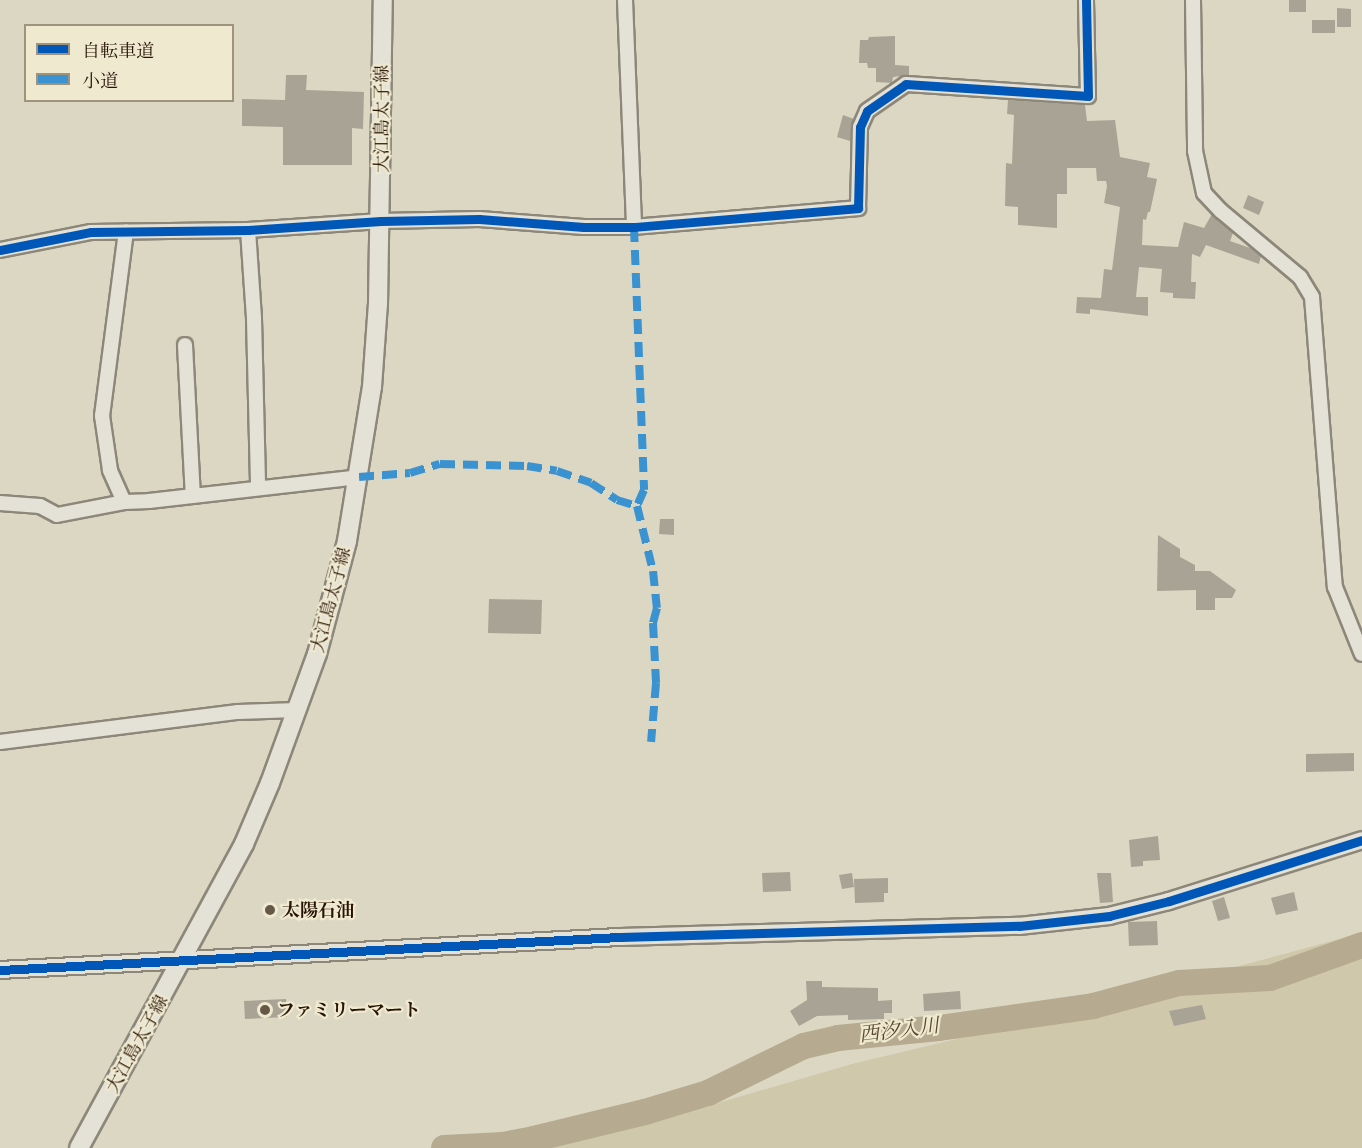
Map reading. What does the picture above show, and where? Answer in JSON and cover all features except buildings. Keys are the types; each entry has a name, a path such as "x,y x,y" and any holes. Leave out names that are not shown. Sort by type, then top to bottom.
{"main road":[{"name":"大江島太子線","path":"79,1148 244,844 317,654 347,541 372,387 381,221 383,0"}],"street":[{"path":"625,0 634,227"},
{"path":"0,250 91,232 248,230 381,221 479,219 584,227 634,227 858,208 860,127 867,111 906,84 1088,96 1086,0"},
{"path":"1192,0 1195,151 1204,193 1300,277 1312,297 1335,587 1362,654"},
{"path":"248,230 255,354 258,487"},
{"path":"124,502 110,470 102,416 126,232"},
{"path":"185,345 193,496"},
{"path":"0,503 40,506 57,515 124,502 359,477"},
{"path":"0,742 238,712 297,710"},
{"path":"0,970 620,938 1019,926 1109,916 1169,901 1362,840"}],"shaded area":[{"path":"1362,933 1362,1148 452,1148 649,1123 852,1064 1077,1010"}],"waterway":[{"name":"西汐入川","path":"444,1148 503,1145 645,1112 708,1093 804,1046 838,1038 939,1028 1093,1006 1179,983 1270,978 1362,945"}],"marked path":[{"path":"634,227 644,490 637,506"},
{"path":"359,477 410,473 440,464 527,466 557,471 591,483 617,500 637,506 653,571 657,608 653,623 656,683 651,742"}],"cycle path":[{"path":"0,250 91,232 248,230 381,221 479,219 584,227 634,227 858,208 860,127 867,111 906,84 1088,96 1086,0"},
{"path":"0,970 620,937 1019,926 1109,916 1169,901 1362,840"}],"place":[{"name":"太陽石油","path":"270,910"},
{"name":"ファミリーマート","path":"265,1010"}]}
